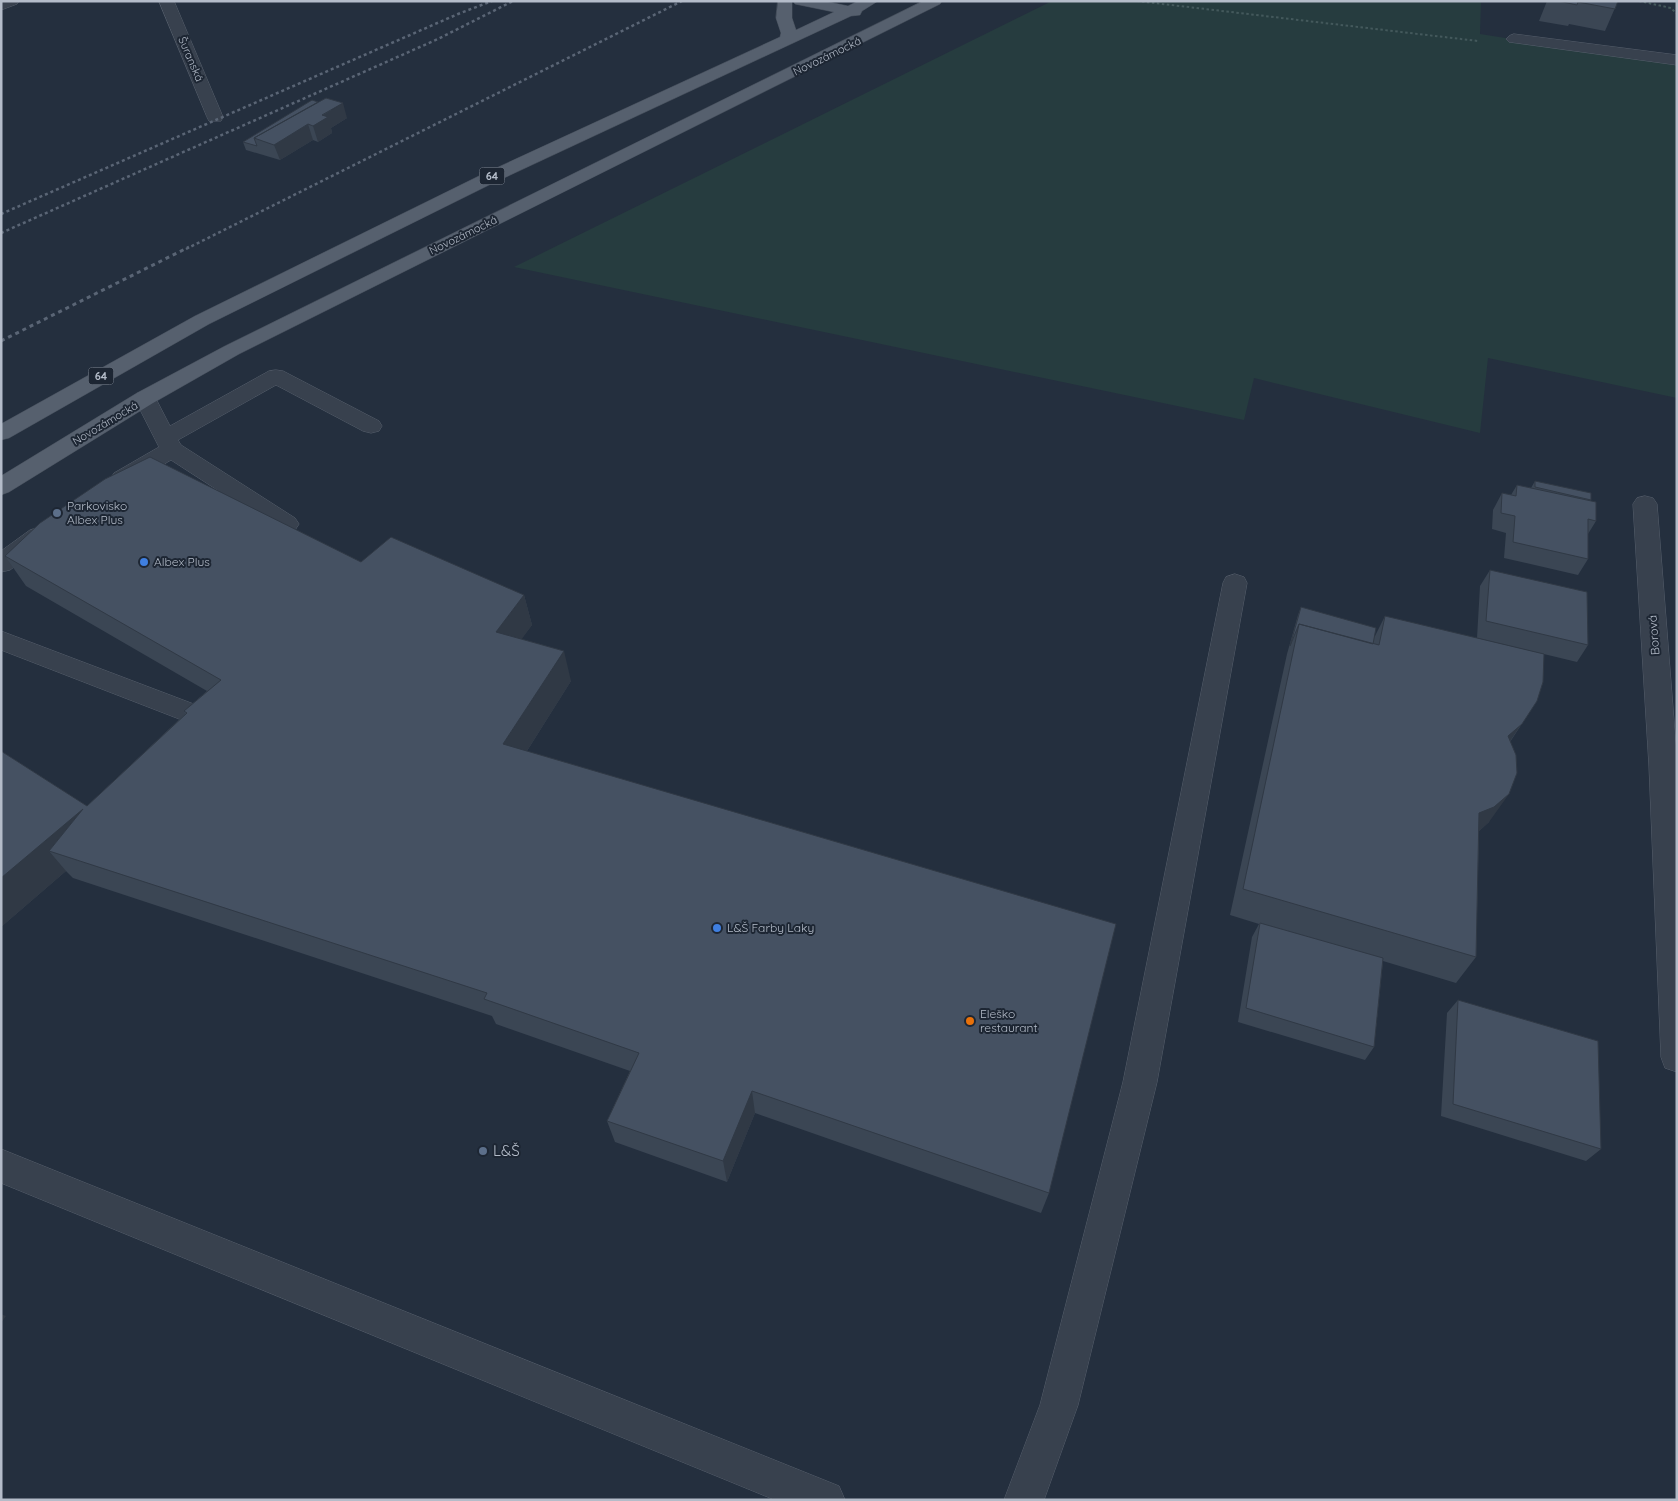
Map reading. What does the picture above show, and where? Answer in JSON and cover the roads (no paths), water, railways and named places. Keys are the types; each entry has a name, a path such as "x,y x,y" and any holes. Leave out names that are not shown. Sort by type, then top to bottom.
{"main road":[{"path":"785,1 784,18 789,33 787,41"},
{"path":"800,1 852,10 884,27"},
{"name":"64","path":"4,430 229,307 485,180 871,1"},
{"name":"Novozámocká","path":"1,487 146,398 232,350 935,1"}],"street":[{"path":"1,6 12,1"},
{"name":"Šuranská","path":"166,1 215,117"},
{"path":"1514,39 1677,60"},
{"path":"100,490 276,376 371,426"},
{"path":"146,398 169,444 286,524"},
{"name":"Borová","path":"1645,504 1670,768 1677,1057"},
{"path":"1,564 54,524"},
{"path":"1024,1500 1059,1405 1140,1082 1234,583"},
{"path":"1,640 220,725"},
{"path":"1,1166 825,1500"}],"railway":[{"path":"1,214 458,14 492,1"},
{"path":"1,233 438,39 513,1"},
{"path":"186,249 682,1"},
{"path":"1,341 189,247"}],"place":[{"name":"Parkovisko Albex Plus","path":"57,513"},
{"name":"Albex Plus","path":"144,562"},
{"name":"L&Š Farby Laky","path":"717,928"},
{"name":"Eleško restaurant","path":"970,1021"},
{"name":"L&Š","path":"483,1151"}]}
